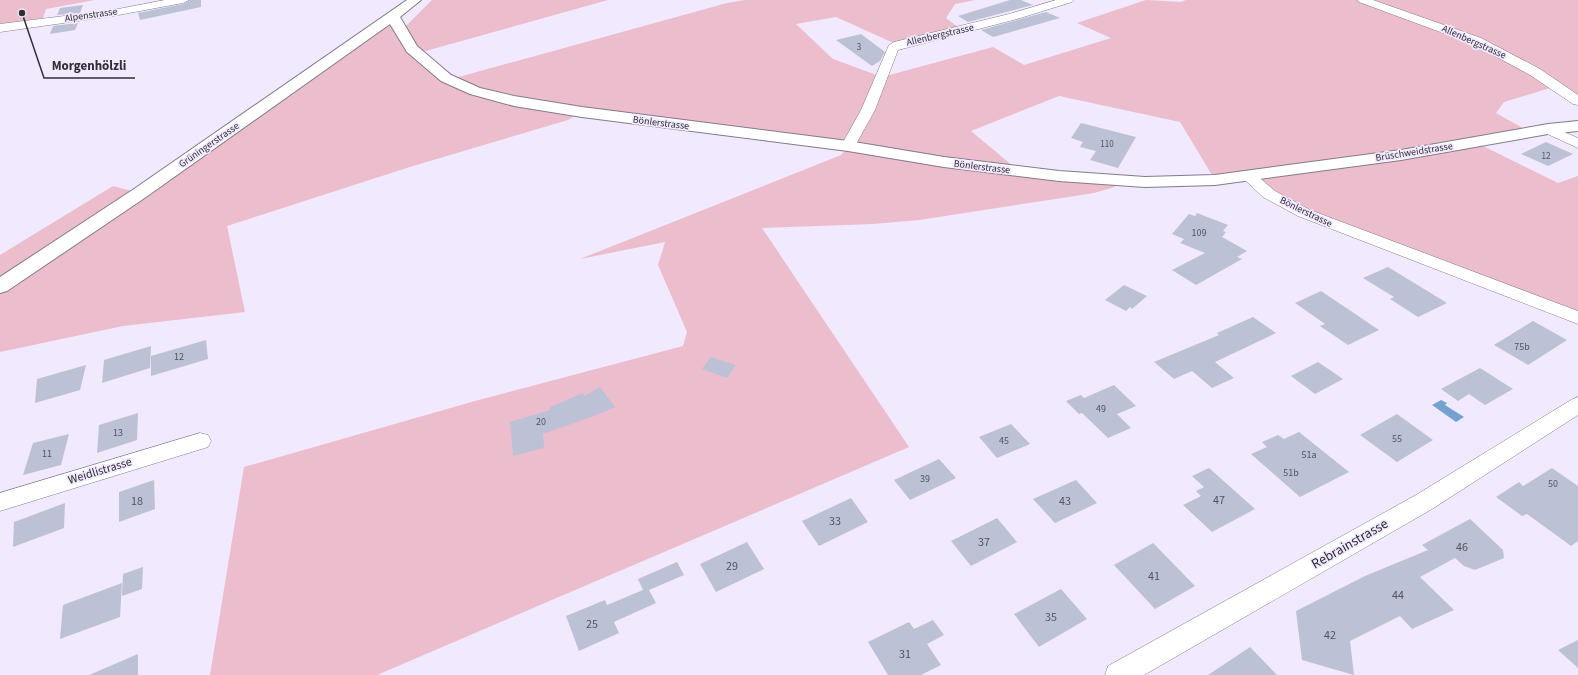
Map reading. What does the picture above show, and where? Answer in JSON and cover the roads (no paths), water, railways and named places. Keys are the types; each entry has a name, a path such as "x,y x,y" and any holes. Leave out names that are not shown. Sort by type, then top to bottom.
{"street":[{"name":"Alpenstrasse","path":"0,28 113,13 182,0"},
{"name":"Grüningerstrasse","path":"0,286 140,193 415,0"},
{"name":"Allenbergstrasse","path":"848,146 868,110 894,48 898,45 1013,17 1068,0"},
{"name":"Allenbergstrasse","path":"1363,0 1477,41 1535,72 1578,100"},
{"name":"Bönlerstrasse","path":"393,16 412,49 434,69 461,85 490,96 543,107 848,146 944,162 1107,180 1185,182 1250,177 1269,194 1304,214 1578,318"},
{"name":"Brüschweidstrasse","path":"1250,177 1401,155 1548,129 1578,126"},
{"path":"1548,129 1578,144"},
{"name":"Rebrainstrasse","path":"1118,675 1424,502 1578,405"},
{"name":"Weidlistrasse","path":"0,502 200,441"}],"water":[{"path":"1441,400 1447,403 1445,405 1464,417 1456,422 1432,405"}],"place":[{"name":"Morgenhölzli","path":"22,13"}]}
